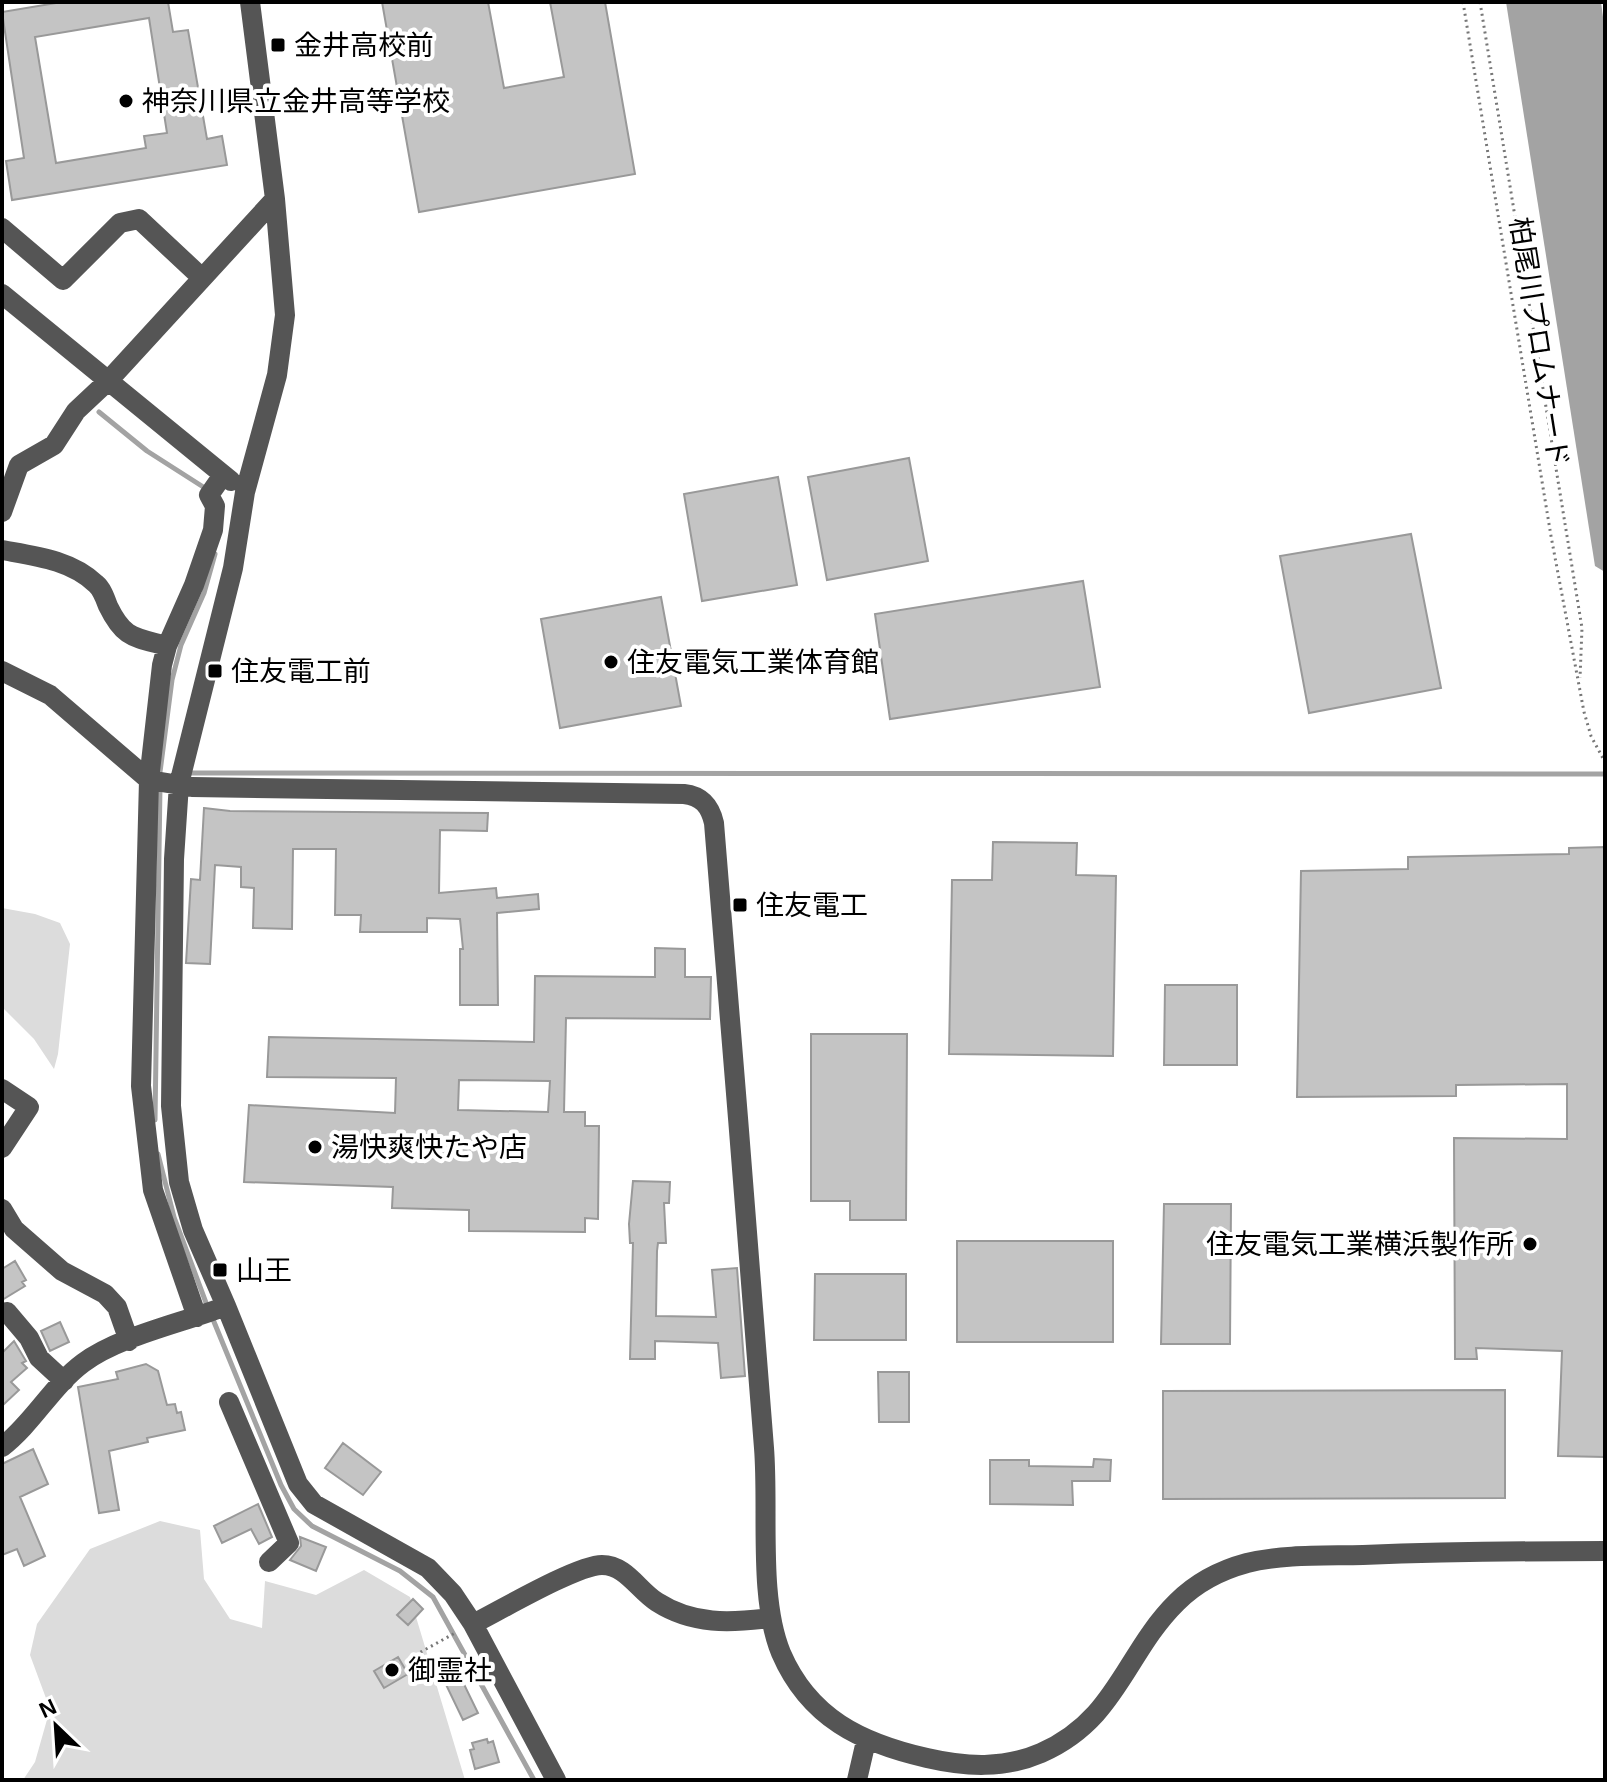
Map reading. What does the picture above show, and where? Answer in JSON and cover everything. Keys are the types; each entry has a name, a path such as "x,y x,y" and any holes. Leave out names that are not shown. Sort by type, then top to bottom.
{"street":[{"path":"250,2 275,199 285,315 277,375 245,492 233,568 188,746 167,780 174,859 173,1150 193,1230 226,1306 286,1491 289,1543 269,1562"},
{"path":"2,512 19,465 54,445 76,411 108,381 275,199"},
{"path":"2,228 63,280 120,223 139,219 201,277"},
{"path":"2,294 245,492"},
{"path":"197,1317 153,1190 141,1086 167,780 167,646 194,585 213,530 215,506 209,495 223,475"},
{"path":"2,550 74,567 99,586 115,619 128,636 167,646"},
{"path":"2,671 50,695 167,780 192,787 684,794 693,795 706,803 714,823 725,957 766,1483 770,1618 780,1651 804,1690 836,1722 866,1741 969,1766 1006,1763 1041,1753 1073,1734 1107,1701 1156,1626 1178,1600 1209,1578 1245,1564 1292,1558 1441,1552 1605,1551"},
{"path":"2,1089 29,1107 2,1148"},
{"path":"2,1209 14,1229 62,1271 105,1294 117,1307 129,1341"},
{"path":"2,1447 32,1419 80,1364 98,1353 226,1306"},
{"path":"7,1312 29,1338 39,1358 64,1381"},
{"path":"229,1402 286,1491 428,1568 453,1594 466,1627 556,1780"},
{"path":"466,1627 579,1571 599,1565 622,1570 658,1603 713,1622 770,1618"},
{"path":"857,1780 866,1741"}],"path":[{"name":"柏尾川プロムナード","path":"1463,2 1551,536 1591,736 1605,762"},
{"name":"柏尾川プロムナード","path":"1480,2 1582,628 1580,687"},
{"path":"410,1658 466,1627"}],"shaded area":[{"path":"1506,2 1601,2 1605,32 1605,572 1595,566"},
{"path":"2,908 35,914 60,923 70,944 54,1069 34,1039 2,1007"},
{"path":"160,1521 200,1530 204,1579 230,1619 262,1628 265,1581 316,1595 364,1570 410,1597 465,1780 23,1780 35,1762 50,1709 30,1655 37,1624 90,1549"}],"building":[{"path":"62,2 168,2 173,32 188,30 207,139 222,136 227,165 12,200 6,161 24,158 2,12","holes":["149,18 167,133 144,136 146,148 56,163 35,37"]},
{"path":"382,2 488,2 504,88 564,77 550,2 605,2 635,174 419,212"},
{"path":"909,458 928,561 827,580 808,477"},
{"path":"778,477 797,585 702,601 684,494"},
{"path":"1411,534 1441,688 1309,713 1280,556"},
{"path":"1083,581 1100,687 890,719 875,614"},
{"name":"住友電気工業体育館","path":"661,597 681,706 560,728 541,619"},
{"path":"204,808 230,811 488,813 487,831 440,830 439,893 496,888 497,898 538,894 539,909 497,913 498,1005 460,1005 460,949 463,949 460,919 427,918 427,932 360,932 361,915 335,915 336,849 293,849 292,929 253,928 254,888 241,887 241,867 215,865 210,964 186,963 191,879 200,880"},
{"path":"993,842 1077,843 1076,875 1116,876 1113,1056 949,1054 952,880 992,880"},
{"name":"住友電気工業横浜製作所","path":"1605,847 1605,1457 1558,1456 1562,1351 1476,1348 1477,1359 1455,1359 1454,1138 1567,1139 1567,1084 1456,1085 1456,1096 1297,1097 1301,871 1408,869 1408,857 1569,854 1569,848"},
{"path":"655,948 685,949 685,977 711,977 710,1019 566,1018 564,1112 585,1112 585,1126 599,1126 598,1219 585,1218 585,1232 469,1231 469,1210 392,1208 393,1187 244,1182 249,1105 395,1113 396,1078 267,1077 269,1037 534,1042 535,976 655,977","holes":["459,1080 550,1081 548,1112 458,1110"]},
{"path":"1165,985 1237,985 1237,1065 1164,1065"},
{"path":"811,1034 907,1034 906,1220 850,1220 850,1201 811,1201"},
{"path":"633,1181 670,1182 669,1203 664,1203 666,1243 658,1243 657,1251 656,1316 716,1317 712,1270 737,1268 745,1376 721,1378 718,1343 655,1341 655,1359 630,1359 633,1243 630,1243 629,1224"},
{"path":"1164,1204 1231,1204 1230,1344 1161,1344"},
{"path":"957,1241 1113,1241 1113,1342 957,1342"},
{"path":"15,1261 26,1280 22,1282 25,1286 2,1300 2,1269"},
{"path":"815,1274 906,1274 906,1340 814,1340"},
{"path":"60,1322 69,1342 50,1351 41,1331"},
{"path":"14,1341 27,1368 11,1382 19,1390 2,1406 2,1353"},
{"path":"146,1364 158,1371 167,1405 175,1404 177,1413 181,1412 185,1430 147,1438 148,1442 109,1451 119,1510 99,1513 78,1387 118,1379 116,1372"},
{"path":"878,1372 909,1372 909,1422 879,1422"},
{"path":"1505,1390 1505,1498 1163,1499 1163,1391"},
{"path":"343,1443 381,1472 363,1495 325,1468"},
{"path":"33,1449 48,1484 20,1497 45,1556 24,1566 17,1549 2,1555 2,1464"},
{"path":"1094,1459 1111,1460 1110,1481 1072,1481 1073,1505 990,1504 990,1460 1029,1460 1029,1466 1093,1467"},
{"path":"258,1504 272,1537 259,1544 251,1529 222,1543 214,1526"},
{"path":"300,1537 326,1547 316,1571 290,1560 301,1546"},
{"path":"413,1599 423,1609 408,1625 397,1615"},
{"path":"457,1655 465,1671 459,1674 478,1713 463,1720 438,1668 442,1667 440,1663"},
{"path":"398,1657 408,1674 384,1688 374,1671"},
{"path":"487,1739 488,1743 493,1741 499,1762 475,1769 470,1750 474,1749 472,1743"}],"waterway":[{"path":"99,412 147,451 208,490"},
{"path":"160,772 172,680 181,645 204,593 215,554"},
{"path":"189,773 1605,774"},
{"path":"155,1120 160,786"},
{"path":"158,1154 174,1217 208,1308"},
{"path":"212,1317 281,1485 294,1509 312,1526 400,1571 433,1597 534,1780"}],"place":[{"name":"金井高校前","path":"278,45"},
{"name":"神奈川県立金井高等学校","path":"126,101"},
{"name":"住友電気工業体育館","path":"611,662"},
{"name":"住友電工前","path":"215,671"},
{"name":"住友電工","path":"740,905"},
{"name":"湯快爽快たや店","path":"315,1147"},
{"name":"住友電気工業横浜製作所","path":"1530,1244"},
{"name":"山王","path":"220,1270"},
{"name":"御霊社","path":"392,1670"}]}
